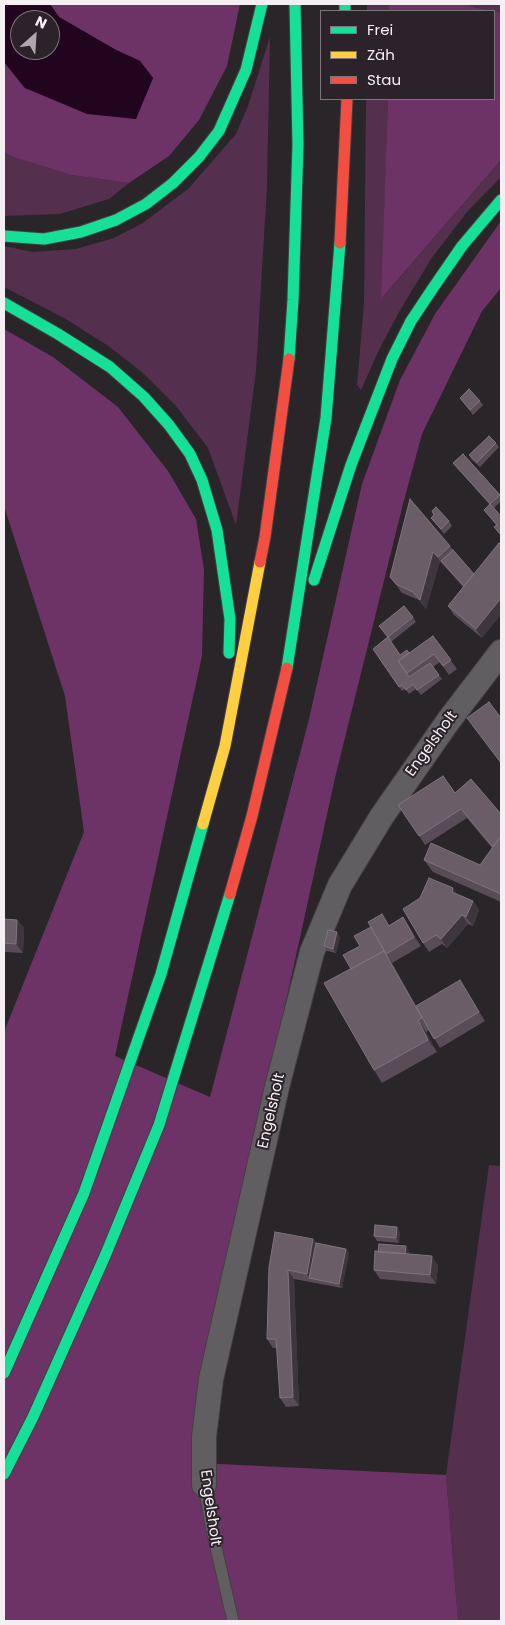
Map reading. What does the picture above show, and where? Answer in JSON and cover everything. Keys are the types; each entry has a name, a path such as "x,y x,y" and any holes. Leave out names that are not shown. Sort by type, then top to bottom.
{"highway":[{"path":"4,236 44,239 81,232 116,220 146,204 174,183 219,131 246,70 262,4"},
{"path":"4,1373 84,1193 161,974 225,746 265,537 288,369 293,300 298,144 295,4"},
{"path":"286,672 326,418 339,268 347,100"},
{"path":"4,1474 33,1418 105,1256 159,1125 213,952 249,825 286,672 351,465 372,408 411,321 462,246 501,200"},
{"path":"4,303 110,367 144,397 169,425 190,454 202,480 217,530 230,619 225,746"}],"street":[{"name":"Engelsholt","path":"204,1485 204,1437 211,1379 277,1087 312,952 340,885 382,816 449,720 501,652"}],"lane":[{"name":"Engelsholt","path":"204,1485 215,1545 233,1621"}],"shaded area":[{"path":"4,4 50,4 54,10 10,10 10,60 60,60 60,18 116,50 140,61 153,78 136,119 87,114 25,88 4,62"},
{"path":"50,4 240,4 227,66 199,120 169,156 129,183 71,175 10,156 4,152 4,62 25,88 135,119 153,78 140,61 116,50 60,18 60,10 54,10"},
{"path":"367,4 389,4 389,10 367,10"},
{"path":"389,4 469,4 473,7 488,10 389,10"},
{"path":"469,4 501,4 501,13 495,12 495,10 473,7"},
{"path":"495,11 501,13 501,160 381,299 388,100 495,100"},
{"path":"270,37 267,186 256,371 236,525 208,448 176,406 142,372 107,345 64,318 4,287 4,246 33,252 76,249 114,238 143,223 189,188 236,134 248,106"},
{"path":"366,100 388,100 382,298 501,160 501,177 467,212 431,259 399,312 361,390 357,385 364,303"},
{"path":"4,152 10,156 71,175 129,183 109,199 60,214 4,216"},
{"path":"501,221 501,288 482,311 422,434 403,504 335,778 197,1407 199,1463 446,1475 458,1620 473,1621 4,1621 4,1032 84,832 65,696 4,506 4,329 53,357 118,407 168,471 196,519 204,570 202,656 115,1056 210,1097 309,719 362,484 400,380 435,314"},
{"path":"489,1165 501,1166 501,1621 473,1621 458,1620 446,1475"}],"building":[{"path":"469,389 480,401 470,410 460,398"},
{"path":"489,436 496,443 477,462 469,455"},
{"path":"463,454 500,495 490,504 453,463"},
{"path":"410,499 450,546 438,557 433,552 420,600 413,592 396,584 390,577"},
{"path":"490,504 501,516 501,535 494,527 497,525 484,510"},
{"path":"436,507 449,521 441,529 431,518 434,515 432,511"},
{"path":"499,543 501,545 501,598 476,629 448,606"},
{"path":"453,550 474,574 464,586 441,561"},
{"path":"404,606 413,617 388,637 379,626"},
{"path":"433,636 451,660 443,666 434,654 407,673 398,661"},
{"path":"388,637 400,655 407,650 409,653 398,661 409,677 430,663 439,675 417,690 413,684 406,690 402,685 399,687 373,649"},
{"path":"489,702 501,718 501,763 467,718"},
{"path":"443,776 455,793 471,779 501,814 501,836 493,847 461,809 419,836 398,805"},
{"path":"501,836 501,894 424,860 431,843 480,865"},
{"path":"429,878 453,888 452,892 473,901 466,917 462,915 441,939 436,935 423,943 403,909 420,898"},
{"path":"382,914 389,926 403,917 414,937 386,954 368,922"},
{"path":"4,919 17,920 16,944 4,943"},
{"path":"371,927 386,954 384,951 351,969 343,955 360,946 354,936"},
{"path":"328,930 337,932 333,949 324,946"},
{"path":"384,951 422,1018 418,1020 428,1040 374,1070 324,983"},
{"path":"460,980 479,1012 434,1039 416,1006"},
{"path":"375,1225 397,1227 396,1238 374,1236"},
{"path":"275,1232 313,1239 307,1274 288,1270 293,1397 280,1398 276,1339 267,1339 269,1267"},
{"path":"316,1243 346,1249 339,1284 309,1278"},
{"path":"379,1244 406,1246 405,1254 378,1252"},
{"path":"375,1251 432,1256 430,1275 374,1270"}],"traffic: fast":[{"path":"4,236 44,239 81,232 116,220 146,204 173,183 199,157 219,131 246,70 262,4"},
{"path":"289,359 293,300 298,145 295,4"},
{"path":"345,4 345,10"},
{"path":"314,580 351,465 392,359 411,321 433,288 462,246 501,200"},
{"path":"287,668 326,418 340,243"},
{"path":"4,303 110,367 144,397 169,425 190,454 202,480 217,530 230,619 229,653"},
{"path":"4,1373 84,1193 161,974 203,824"},
{"path":"4,1474 33,1417 105,1256 159,1125 230,894"}],"traffic: slow":[{"path":"203,824 225,746 260,562"}],"traffic: jam":[{"path":"340,243 347,100"},
{"path":"260,562 289,359"},
{"path":"230,894 252,816 287,668"}]}
